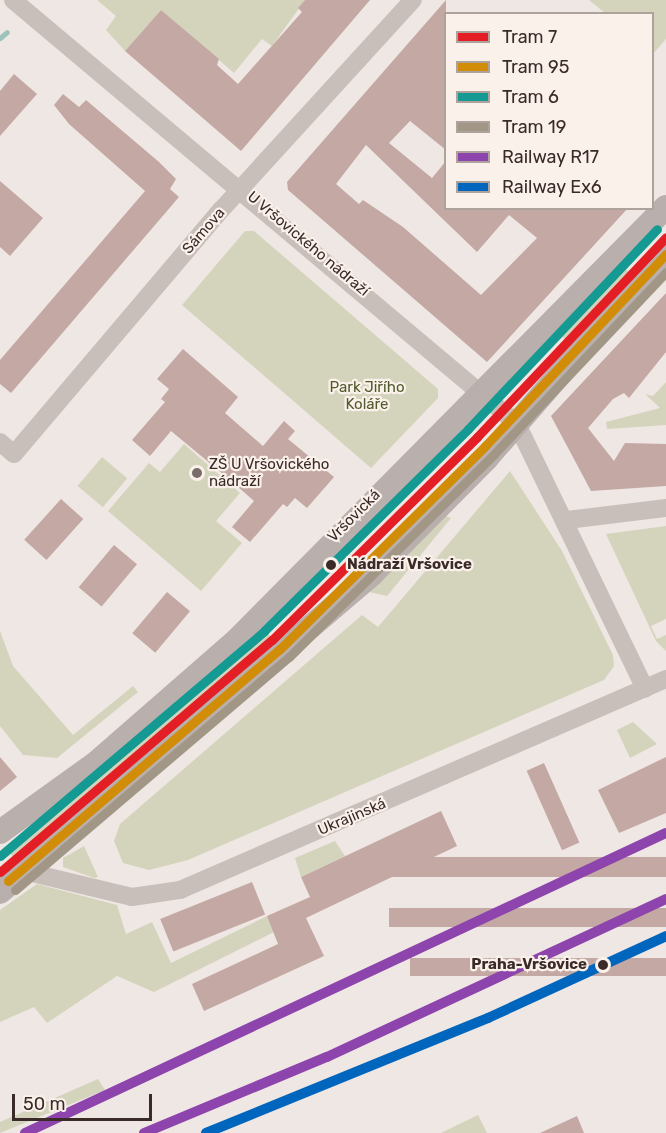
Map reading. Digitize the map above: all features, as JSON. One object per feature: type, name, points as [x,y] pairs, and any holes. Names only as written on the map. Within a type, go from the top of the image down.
[{"type":"main road","name":"Vršovická","points":[[0,832],[96,763],[238,639],[480,392],[628,250],[666,207]]},
{"type":"main road","points":[[628,250],[650,271]]},
{"type":"main road","points":[[0,892],[28,872],[65,832],[330,613],[516,424],[666,252]]},
{"type":"street","name":"U Vršovického nádraží","points":[[13,0],[244,190],[516,424],[567,520],[645,689]]},
{"type":"street","name":"Sámova","points":[[0,442],[14,454],[222,209],[244,190],[413,0]]},
{"type":"street","points":[[567,520],[666,508]]},
{"type":"street","name":"Ukrajinská","points":[[28,872],[132,897],[180,890],[666,680]]},
{"type":"green space","points":[[97,0],[305,0],[272,46],[262,39],[234,73],[161,10],[125,51],[106,30],[116,16]]},
{"type":"green space","points":[[589,0],[666,0],[666,39],[654,53],[654,12],[604,12]]},
{"type":"green space","name":"Park Jiřího Koláře","points":[[245,231],[254,231],[438,389],[438,398],[371,468],[182,305]]},
{"type":"green space","points":[[623,266],[635,278],[569,344],[557,332]]},
{"type":"green space","points":[[666,382],[666,425],[607,429],[606,422],[660,408],[645,394],[653,396]]},
{"type":"green space","points":[[184,444],[240,493],[216,521],[242,543],[201,591],[108,511],[149,463],[160,472]]},
{"type":"green space","points":[[102,457],[127,478],[103,507],[78,486]]},
{"type":"green space","points":[[510,471],[562,551],[613,655],[614,666],[604,680],[188,860],[149,870],[123,863],[114,841],[120,824],[362,615],[378,627]]},
{"type":"green space","points":[[446,516],[451,518],[387,596],[369,592]]},
{"type":"green space","points":[[666,526],[666,619],[651,626],[657,639],[666,635],[666,651],[656,641],[606,534]]},
{"type":"green space","points":[[262,627],[280,647],[28,874],[10,854]]},
{"type":"green space","points":[[0,631],[13,666],[73,735],[133,686],[138,692],[57,758],[23,755],[0,726]]},
{"type":"green space","points":[[633,722],[657,744],[630,758],[617,730]]},
{"type":"green space","points":[[335,841],[345,856],[301,877],[295,858]]},
{"type":"green space","points":[[84,846],[98,877],[94,878],[63,867],[63,858]]},
{"type":"green space","points":[[37,884],[117,905],[126,934],[152,922],[171,963],[267,916],[274,932],[154,992],[117,976],[47,1023],[34,1007],[0,1022],[0,910]]},
{"type":"green space","points":[[98,1079],[105,1090],[0,1133],[0,1122]]},
{"type":"green space","points":[[478,1115],[487,1133],[441,1133]]},
{"type":"building","points":[[305,0],[370,0],[241,151],[125,51],[161,10],[219,59],[217,65],[238,84],[302,12],[298,8]]},
{"type":"building","points":[[446,0],[446,12],[444,12],[444,148],[410,121],[389,143],[432,178],[444,163],[444,210],[626,210],[487,362],[288,190],[287,182]],"holes":[[[366,145],[477,252],[509,215],[537,238],[481,295],[403,227],[363,200],[359,204],[336,184]]]},
{"type":"building","points":[[14,74],[37,94],[0,136],[0,91]]},
{"type":"building","points":[[63,94],[79,107],[86,100],[159,162],[176,179],[170,189],[179,197],[11,393],[0,384],[0,360],[145,191],[69,124],[54,105]]},
{"type":"building","points":[[0,181],[43,218],[10,256],[0,247]]},
{"type":"building","points":[[666,293],[666,352],[629,398],[624,393],[613,399],[588,428],[614,461],[625,443],[666,444],[666,486],[591,491],[551,416]]},
{"type":"building","points":[[183,349],[238,397],[225,413],[263,446],[284,421],[295,431],[288,439],[334,477],[307,508],[295,498],[287,507],[283,504],[250,542],[232,527],[254,501],[229,479],[171,431],[150,456],[132,440],[165,402],[161,399],[169,389],[157,379]]},
{"type":"building","points":[[61,499],[83,519],[46,560],[24,540]]},
{"type":"building","points":[[114,545],[137,564],[102,606],[79,587]]},
{"type":"building","points":[[167,592],[190,611],[155,653],[132,633]]},
{"type":"building","points":[[0,757],[17,777],[0,791]]},
{"type":"building","points":[[666,757],[666,813],[619,833],[598,790]]},
{"type":"building","points":[[544,763],[579,842],[562,850],[527,771]]},
{"type":"building","points":[[441,811],[457,846],[306,918],[324,956],[204,1011],[192,984],[278,944],[267,916],[310,897],[301,877]]},
{"type":"building","points":[[368,857],[666,857],[666,877],[368,877]]},
{"type":"building","points":[[252,882],[265,914],[173,952],[160,919]]},
{"type":"building","points":[[389,908],[666,908],[666,927],[389,927]]},
{"type":"building","points":[[410,958],[666,958],[666,976],[410,976]]},
{"type":"building","points":[[577,1116],[584,1133],[540,1133]]},
{"type":"waterway","points":[[0,38],[7,32]]},
{"type":"tram line","name":"6","points":[[0,856],[264,631],[468,429],[657,229]]},
{"type":"tram line","name":"7","points":[[0,872],[272,640],[477,437],[666,237]]},
{"type":"tram line","name":"95","points":[[8,881],[280,649],[485,446],[666,254]]},
{"type":"tram line","name":"19","points":[[15,890],[289,657],[494,454],[666,272]]},
{"type":"rail line","name":"R17","points":[[25,1133],[666,833]]},
{"type":"rail line","name":"R17","points":[[144,1133],[327,1057],[666,899]]},
{"type":"rail line","name":"Ex6","points":[[206,1133],[488,1018],[666,936]]},
{"type":"place","name":"ZŠ U Vršovického nádraží","points":[[197,473]]},
{"type":"place","name":"Nádraží Vršovice","points":[[331,565]]},
{"type":"place","name":"Praha-Vršovice","points":[[603,965]]}]
